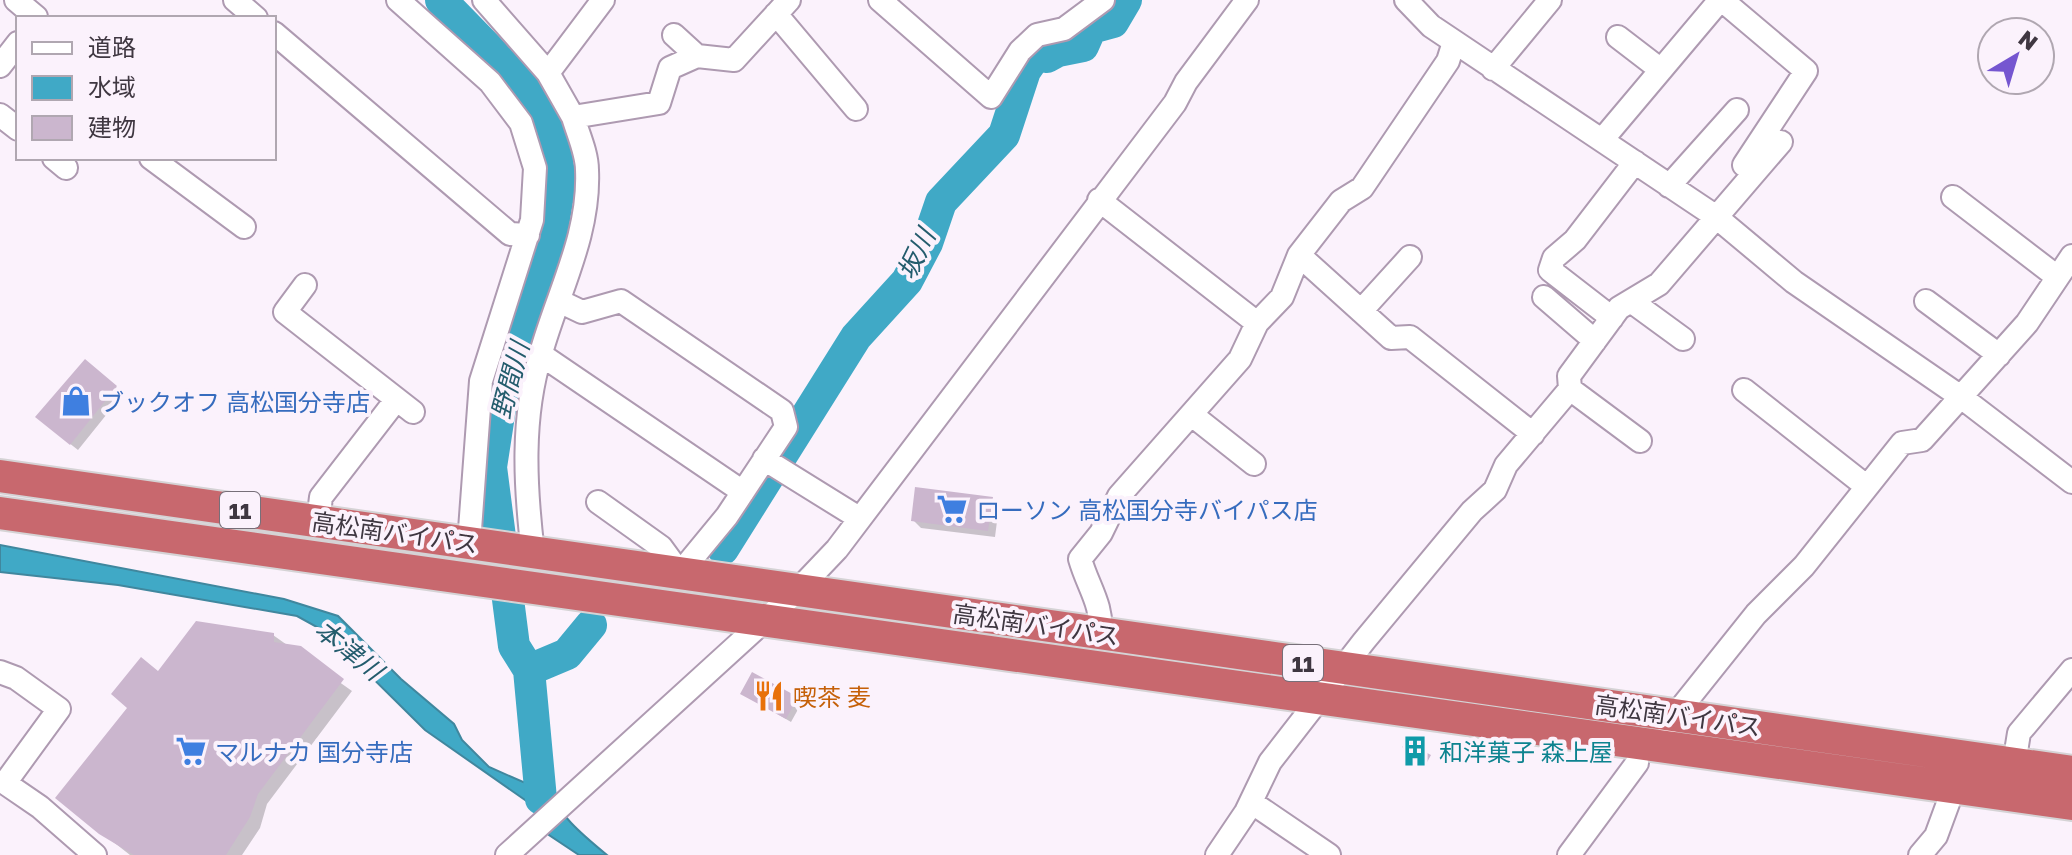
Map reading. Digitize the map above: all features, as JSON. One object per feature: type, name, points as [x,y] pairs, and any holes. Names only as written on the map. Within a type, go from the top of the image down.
[{"type":"highway","name":"高松南バイパス","points":[[0,476],[2072,772]]},
{"type":"highway","name":"高松南バイパス","points":[[0,513],[1322,697],[1645,754],[1954,787],[2072,804]]},
{"type":"street","points":[[16,0],[43,12]]},
{"type":"street","points":[[235,0],[254,16]]},
{"type":"street","points":[[398,0],[490,82],[521,123],[535,168],[528,235],[481,381],[474,544]]},
{"type":"street","points":[[484,0],[548,73],[573,117],[588,169],[579,246],[540,354],[526,428],[527,505],[533,553]]},
{"type":"street","points":[[548,73],[603,0]]},
{"type":"street","points":[[880,0],[991,97],[1020,51],[1037,35],[1064,29],[1103,0]]},
{"type":"street","points":[[507,855],[798,590],[837,549],[1175,103],[1186,82],[1247,0]]},
{"type":"street","points":[[1406,0],[1431,26],[1709,213],[1794,282],[1961,397],[2072,482]]},
{"type":"street","points":[[1493,69],[1550,0]]},
{"type":"street","points":[[1217,855],[1251,802],[1270,762],[1472,511],[1495,490],[1506,465],[1570,389],[1569,376],[1619,308],[1659,284],[1806,71],[1721,0],[1602,140]]},
{"type":"street","points":[[573,117],[659,103],[670,68],[697,56],[734,60],[782,7],[856,109]]},
{"type":"street","points":[[276,35],[510,234],[528,235]]},
{"type":"street","points":[[674,35],[697,56]]},
{"type":"street","points":[[1618,37],[1661,70]]},
{"type":"street","points":[[1100,633],[1102,610],[1089,591],[1080,559],[1101,533],[1119,496],[1240,359],[1257,323],[1282,297],[1299,255],[1341,201],[1362,188],[1448,61],[1454,42]]},
{"type":"street","points":[[1669,186],[1737,110]]},
{"type":"street","points":[[0,115],[16,127]]},
{"type":"street","points":[[1709,213],[1781,142]]},
{"type":"street","points":[[154,160],[244,227]]},
{"type":"street","points":[[1612,318],[1550,270],[1554,258],[1575,240],[1635,162]]},
{"type":"street","points":[[1953,197],[2056,276]]},
{"type":"street","points":[[1099,200],[1257,323]]},
{"type":"street","points":[[1299,255],[1391,338],[1410,337],[1533,434]]},
{"type":"street","points":[[1569,855],[1674,715],[1756,614],[1804,566],[1902,443],[1922,440],[1999,355],[2027,323],[2072,256]]},
{"type":"street","points":[[1361,311],[1410,257]]},
{"type":"street","points":[[305,285],[285,312],[404,406],[321,497],[318,522]]},
{"type":"street","points":[[1544,297],[1595,341]]},
{"type":"street","points":[[559,301],[582,312],[621,301],[782,411],[786,427],[773,465],[743,492],[680,573],[661,547],[598,502]]},
{"type":"street","points":[[1631,301],[1683,339]]},
{"type":"street","points":[[1926,301],[1999,355]]},
{"type":"street","points":[[540,354],[743,492]]},
{"type":"street","points":[[1570,389],[1640,441]]},
{"type":"street","points":[[1744,390],[1866,486]]},
{"type":"street","points":[[1192,415],[1254,464]]},
{"type":"street","points":[[773,465],[859,518]]},
{"type":"street","points":[[2014,764],[2019,733],[2072,670]]},
{"type":"street","points":[[0,672],[16,678],[59,709],[5,783],[40,807],[95,855]]},
{"type":"street","points":[[1920,855],[1936,836],[1954,787]]},
{"type":"street","points":[[1251,802],[1329,855]]},
{"type":"water","name":"本津川","points":[[0,545],[284,599],[338,616],[401,679],[454,724],[462,740],[489,767],[530,785],[543,782],[570,822],[607,855],[579,855],[549,835],[535,807],[425,730],[326,632],[297,616],[118,585],[0,572]]},
{"type":"building","name":"ブックオフ 高松国分寺店","points":[[85,359],[117,386],[70,445],[35,417]]},
{"type":"building","name":"ローソン 高松国分寺バイパス店","points":[[915,487],[993,497],[988,531],[911,521]]},
{"type":"building","name":"マルナカ 国分寺店","points":[[196,621],[274,633],[274,642],[301,646],[344,679],[258,794],[250,817],[226,855],[134,855],[99,834],[55,798],[127,708],[111,694],[141,657],[158,671]]},
{"type":"building","name":"喫茶 麦","points":[[752,672],[798,697],[786,719],[740,694]]},
{"type":"building","name":"和洋菓子 森上屋","points":[[1406,742],[1431,755],[1425,766],[1402,747]]},
{"type":"waterway","name":"野間川","points":[[441,0],[527,88],[555,142],[560,183],[549,249],[501,402],[491,467],[514,646],[529,670],[541,799]]},
{"type":"waterway","name":"坂川","points":[[723,549],[856,337],[907,281],[927,243],[941,202],[1004,135],[1025,71],[1036,55],[1047,57],[1058,51],[1083,46],[1091,28],[1113,22],[1126,0]]},
{"type":"waterway","name":"坂川","points":[[529,670],[567,654],[591,625]]},
{"type":"place","name":"ブックオフ 高松国分寺店","points":[[76,401]]},
{"type":"place","name":"ローソン 高松国分寺バイパス店","points":[[952,509]]},
{"type":"place","name":"喫茶 麦","points":[[769,696]]},
{"type":"place","name":"マルナカ 国分寺店","points":[[191,751]]},
{"type":"place","name":"和洋菓子 森上屋","points":[[1415,751]]}]
